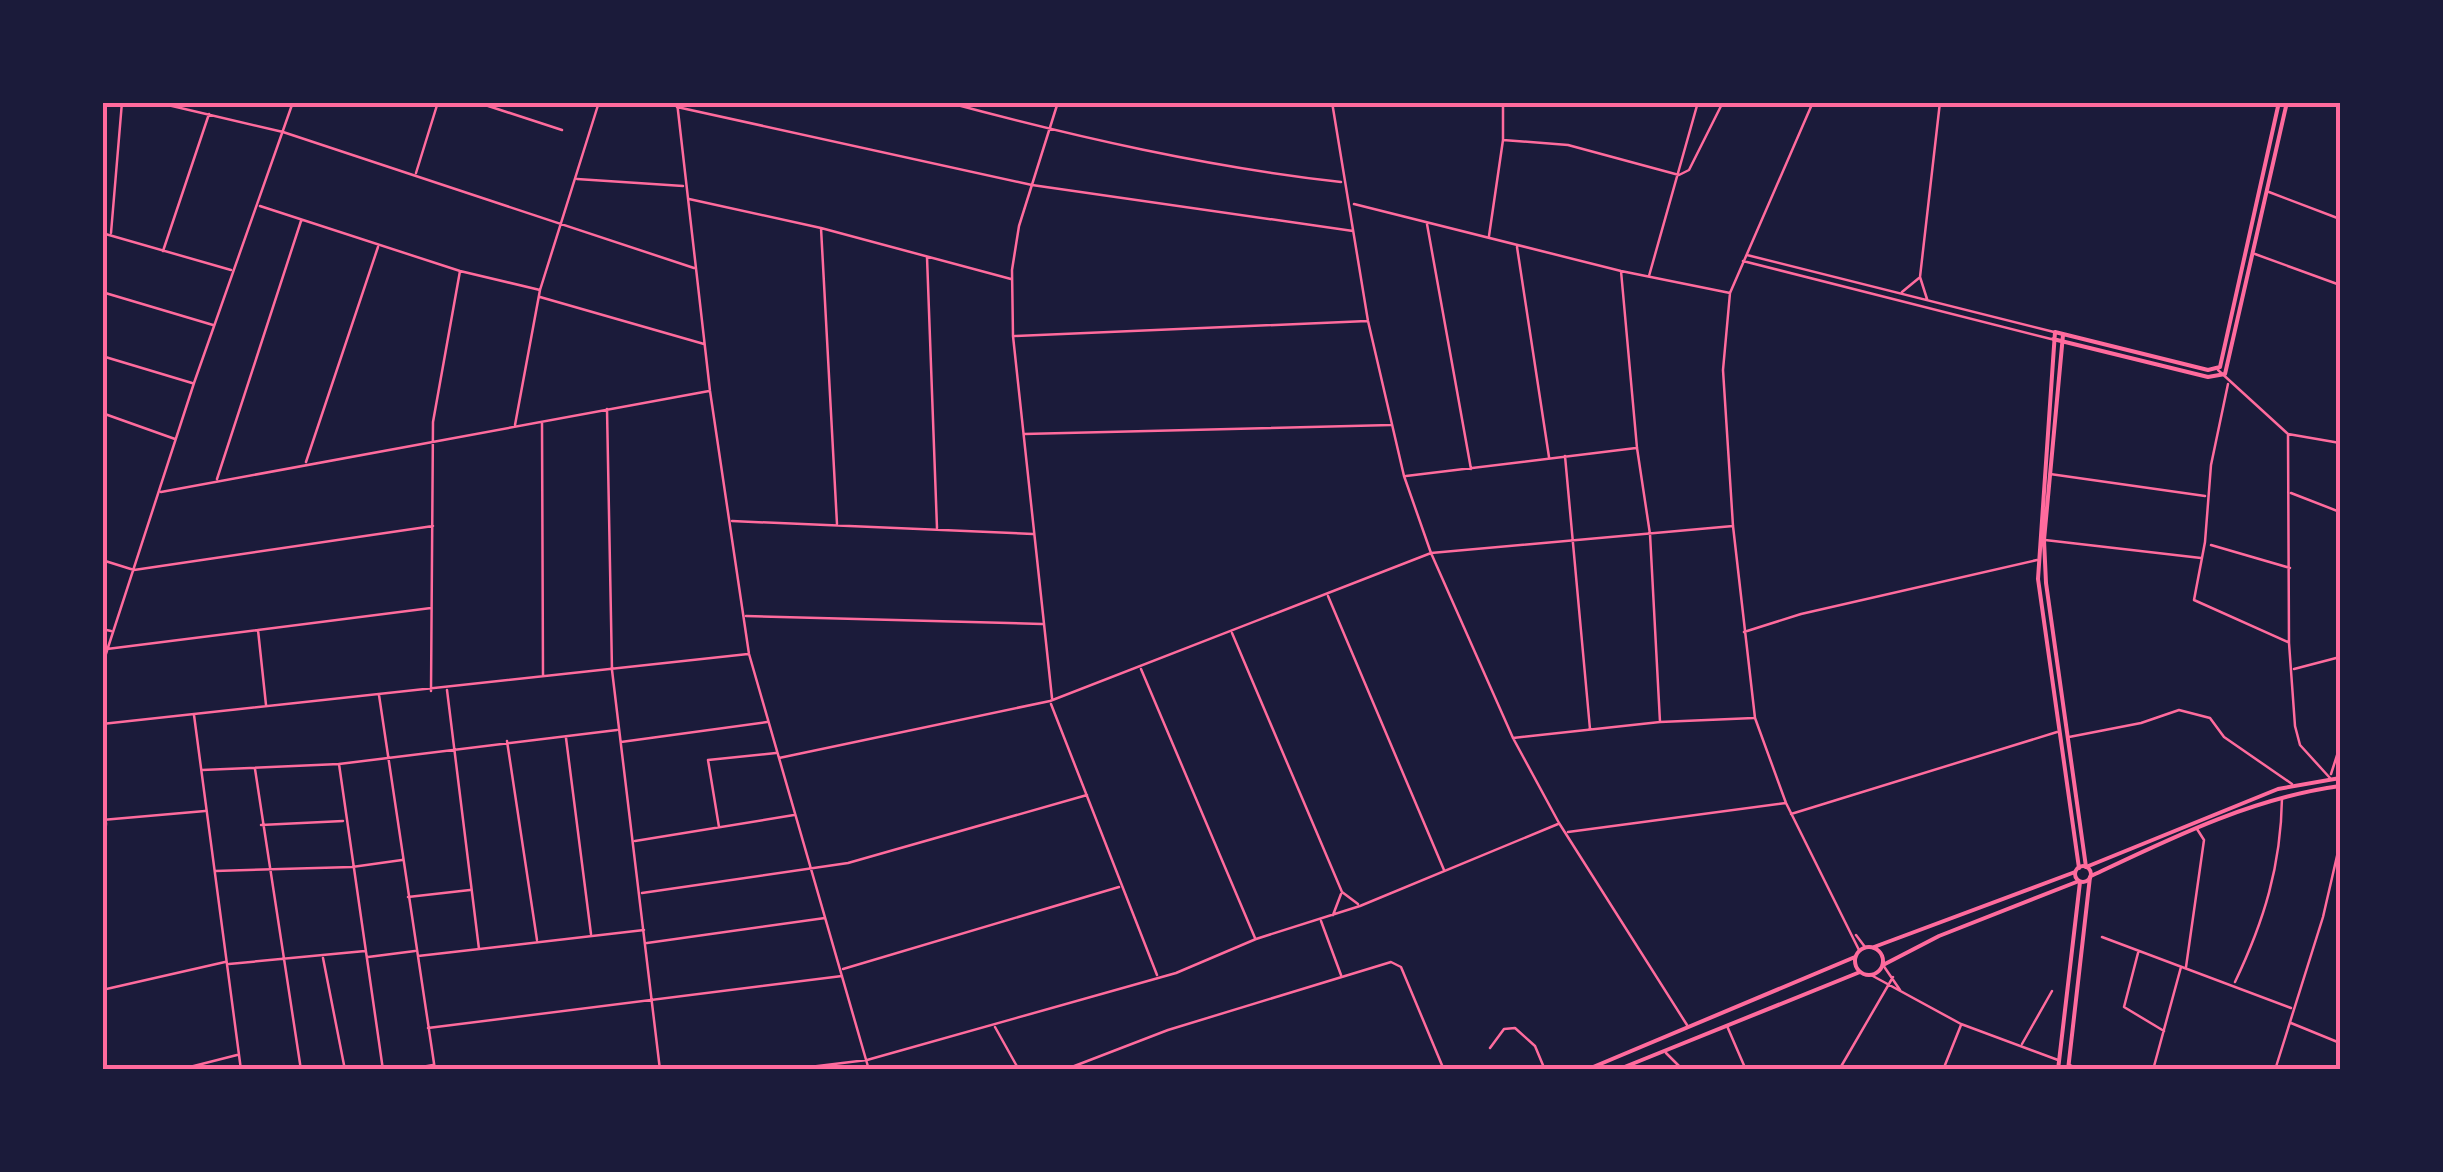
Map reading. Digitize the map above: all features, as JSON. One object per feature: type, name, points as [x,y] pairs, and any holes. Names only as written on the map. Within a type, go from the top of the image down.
[{"type":"street","points":[[111,235],[122,102]]},
{"type":"street","points":[[154,102],[282,132],[696,268]]},
{"type":"street","points":[[102,666],[194,383],[293,102]]},
{"type":"street","points":[[416,176],[438,102]]},
{"type":"street","points":[[476,102],[562,130]]},
{"type":"street","points":[[515,426],[540,290],[599,102]]},
{"type":"street","points":[[946,102],[1049,130],[1269,174],[1342,182]]},
{"type":"street","points":[[1058,102],[1019,226],[1012,280],[1014,336],[1051,701],[1120,887],[1158,976]]},
{"type":"street","points":[[1332,102],[1342,182],[1352,204],[1368,322],[1404,476],[1431,553],[1512,738],[1559,824],[1686,1025]]},
{"type":"street","points":[[1489,237],[1503,140],[1503,102]]},
{"type":"street","points":[[1649,277],[1698,102]]},
{"type":"street","points":[[1503,140],[1568,145],[1679,175],[1689,170],[1723,102]]},
{"type":"street","points":[[1812,102],[1730,292],[1723,370],[1733,526],[1755,718],[1791,814],[1862,948]]},
{"type":"street","points":[[1928,300],[1920,277],[1940,102]]},
{"type":"street","points":[[2223,376],[2230,365],[2255,254],[2279,102]]},
{"type":"street","points":[[2218,369],[2267,192],[2287,102]]},
{"type":"street","points":[[870,1070],[750,654],[710,391],[677,105],[1032,185],[1354,231]]},
{"type":"street","points":[[164,251],[209,114]]},
{"type":"street","points":[[574,179],[685,186]]},
{"type":"street","points":[[2267,192],[2340,219]]},
{"type":"street","points":[[686,198],[821,228],[1012,280]]},
{"type":"street","points":[[1352,204],[1622,271],[1730,292]]},
{"type":"street","points":[[258,206],[460,270],[540,290]]},
{"type":"street","points":[[216,481],[302,219]]},
{"type":"street","points":[[1427,224],[1470,468]]},
{"type":"street","points":[[821,228],[838,526]]},
{"type":"street","points":[[102,232],[232,271]]},
{"type":"street","points":[[306,464],[379,244]]},
{"type":"street","points":[[1516,245],[1550,458]]},
{"type":"street","points":[[1745,254],[2218,369],[2228,384],[2288,434],[2340,443]]},
{"type":"street","points":[[2255,254],[2340,285]]},
{"type":"street","points":[[928,256],[937,530]]},
{"type":"street","points":[[1742,261],[2208,377],[2223,376]]},
{"type":"street","points":[[431,690],[438,388],[460,270]]},
{"type":"street","points":[[1622,271],[1637,448],[1650,534],[1660,722]]},
{"type":"street","points":[[1900,294],[1920,277]]},
{"type":"street","points":[[102,292],[214,325]]},
{"type":"street","points":[[540,297],[706,345]]},
{"type":"street","points":[[1014,336],[1368,322]]},
{"type":"street","points":[[2055,332],[2038,560],[2057,732],[2081,869],[2091,877]]},
{"type":"street","points":[[2058,1070],[2081,869],[2044,540],[2063,334]]},
{"type":"street","points":[[102,356],[194,383]]},
{"type":"street","points":[[2228,384],[2207,496],[2196,602],[2290,643]]},
{"type":"street","points":[[160,492],[710,391]]},
{"type":"street","points":[[607,409],[612,670],[660,1070]]},
{"type":"street","points":[[103,414],[177,440]]},
{"type":"street","points":[[542,421],[544,677]]},
{"type":"street","points":[[1024,434],[1392,425]]},
{"type":"street","points":[[2288,434],[2290,643],[2300,745],[2331,777]]},
{"type":"street","points":[[1404,476],[1637,448]]},
{"type":"street","points":[[1565,456],[1576,540],[1590,728]]},
{"type":"street","points":[[2050,474],[2207,496]]},
{"type":"street","points":[[2288,492],[2340,512]]},
{"type":"street","points":[[732,521],[1034,534]]},
{"type":"street","points":[[102,560],[134,570],[434,526]]},
{"type":"street","points":[[719,827],[708,760],[778,756],[1051,701],[1431,553],[1733,526]]},
{"type":"street","points":[[2044,540],[2202,558]]},
{"type":"street","points":[[2211,545],[2292,568]]},
{"type":"street","points":[[1744,632],[1801,614],[2038,560]]},
{"type":"street","points":[[1327,594],[1444,872]]},
{"type":"street","points":[[108,649],[432,608]]},
{"type":"street","points":[[745,616],[1044,624]]},
{"type":"street","points":[[102,629],[112,631]]},
{"type":"street","points":[[258,630],[266,707]]},
{"type":"street","points":[[1231,631],[1342,892],[1360,906]]},
{"type":"street","points":[[102,724],[750,654]]},
{"type":"street","points":[[2293,669],[2340,657]]},
{"type":"street","points":[[1140,667],[1256,940]]},
{"type":"street","points":[[447,688],[479,949]]},
{"type":"street","points":[[379,694],[435,1067],[405,1070]]},
{"type":"street","points":[[2066,738],[2142,723],[2179,710],[2210,718],[2224,737],[2293,785]]},
{"type":"street","points":[[194,714],[241,1070]]},
{"type":"street","points":[[1512,738],[1660,722],[1755,718]]},
{"type":"street","points":[[620,742],[768,722]]},
{"type":"street","points":[[202,770],[339,764],[619,730]]},
{"type":"street","points":[[1791,814],[2057,732]]},
{"type":"street","points":[[566,735],[592,935]]},
{"type":"street","points":[[507,741],[537,942]]},
{"type":"street","points":[[2331,777],[2340,746]]},
{"type":"street","points":[[339,764],[344,821],[383,1070]]},
{"type":"street","points":[[255,768],[301,1070]]},
{"type":"street","points":[[1862,948],[1874,947],[2081,869],[2293,785],[2340,778]]},
{"type":"street","points":[[1871,974],[1882,964],[1940,936],[2091,877],[2196,828],[2282,797],[2340,786]]},
{"type":"street","points":[[640,893],[813,869],[1088,795]]},
{"type":"street","points":[[2233,984],[2261,928],[2281,849],[2282,797]]},
{"type":"street","points":[[1566,832],[1786,802]]},
{"type":"street","points":[[102,886],[104,820],[206,811]]},
{"type":"street","points":[[633,841],[796,815]]},
{"type":"street","points":[[261,825],[344,821]]},
{"type":"street","points":[[785,1070],[867,1060],[1158,976],[1360,906],[1559,824]]},
{"type":"street","points":[[2153,1070],[2184,966],[2204,840],[2196,828]]},
{"type":"street","points":[[2275,1070],[2291,1008],[2323,917],[2340,843]]},
{"type":"street","points":[[215,871],[352,867],[403,860]]},
{"type":"street","points":[[2080,1070],[2068,1067],[2091,877]]},
{"type":"street","points":[[841,970],[1120,887]]},
{"type":"street","points":[[408,897],[471,890]]},
{"type":"street","points":[[1332,916],[1342,892]]},
{"type":"street","points":[[647,944],[827,918]]},
{"type":"street","points":[[1321,920],[1342,977]]},
{"type":"street","points":[[102,990],[227,963],[416,954],[645,930]]},
{"type":"street","points":[[2102,937],[2291,1008]]},
{"type":"street","points":[[1874,947],[1901,992]]},
{"type":"street","points":[[1586,1070],[1686,1025],[1855,958],[1862,948]]},
{"type":"street","points":[[2139,950],[2124,1007],[2165,1032]]},
{"type":"street","points":[[322,956],[345,1070]]},
{"type":"street","points":[[1855,958],[1860,972]]},
{"type":"street","points":[[1064,1070],[1168,1030],[1390,962],[1400,967],[1444,1070]]},
{"type":"street","points":[[1617,1070],[1860,972],[1871,974],[1961,1024],[2060,1060]]},
{"type":"street","points":[[428,1028],[843,976]]},
{"type":"street","points":[[1839,1070],[1892,977]]},
{"type":"street","points":[[2021,1045],[2052,990]]},
{"type":"street","points":[[2290,1022],[2340,1043]]},
{"type":"street","points":[[1944,1070],[1961,1024]]},
{"type":"street","points":[[994,1025],[1019,1070]]},
{"type":"street","points":[[1726,1025],[1746,1070]]},
{"type":"street","points":[[1490,1048],[1504,1030],[1515,1028],[1535,1046],[1545,1070]]},
{"type":"street","points":[[1664,1050],[1683,1070]]},
{"type":"street","points":[[178,1070],[238,1055]]}]
